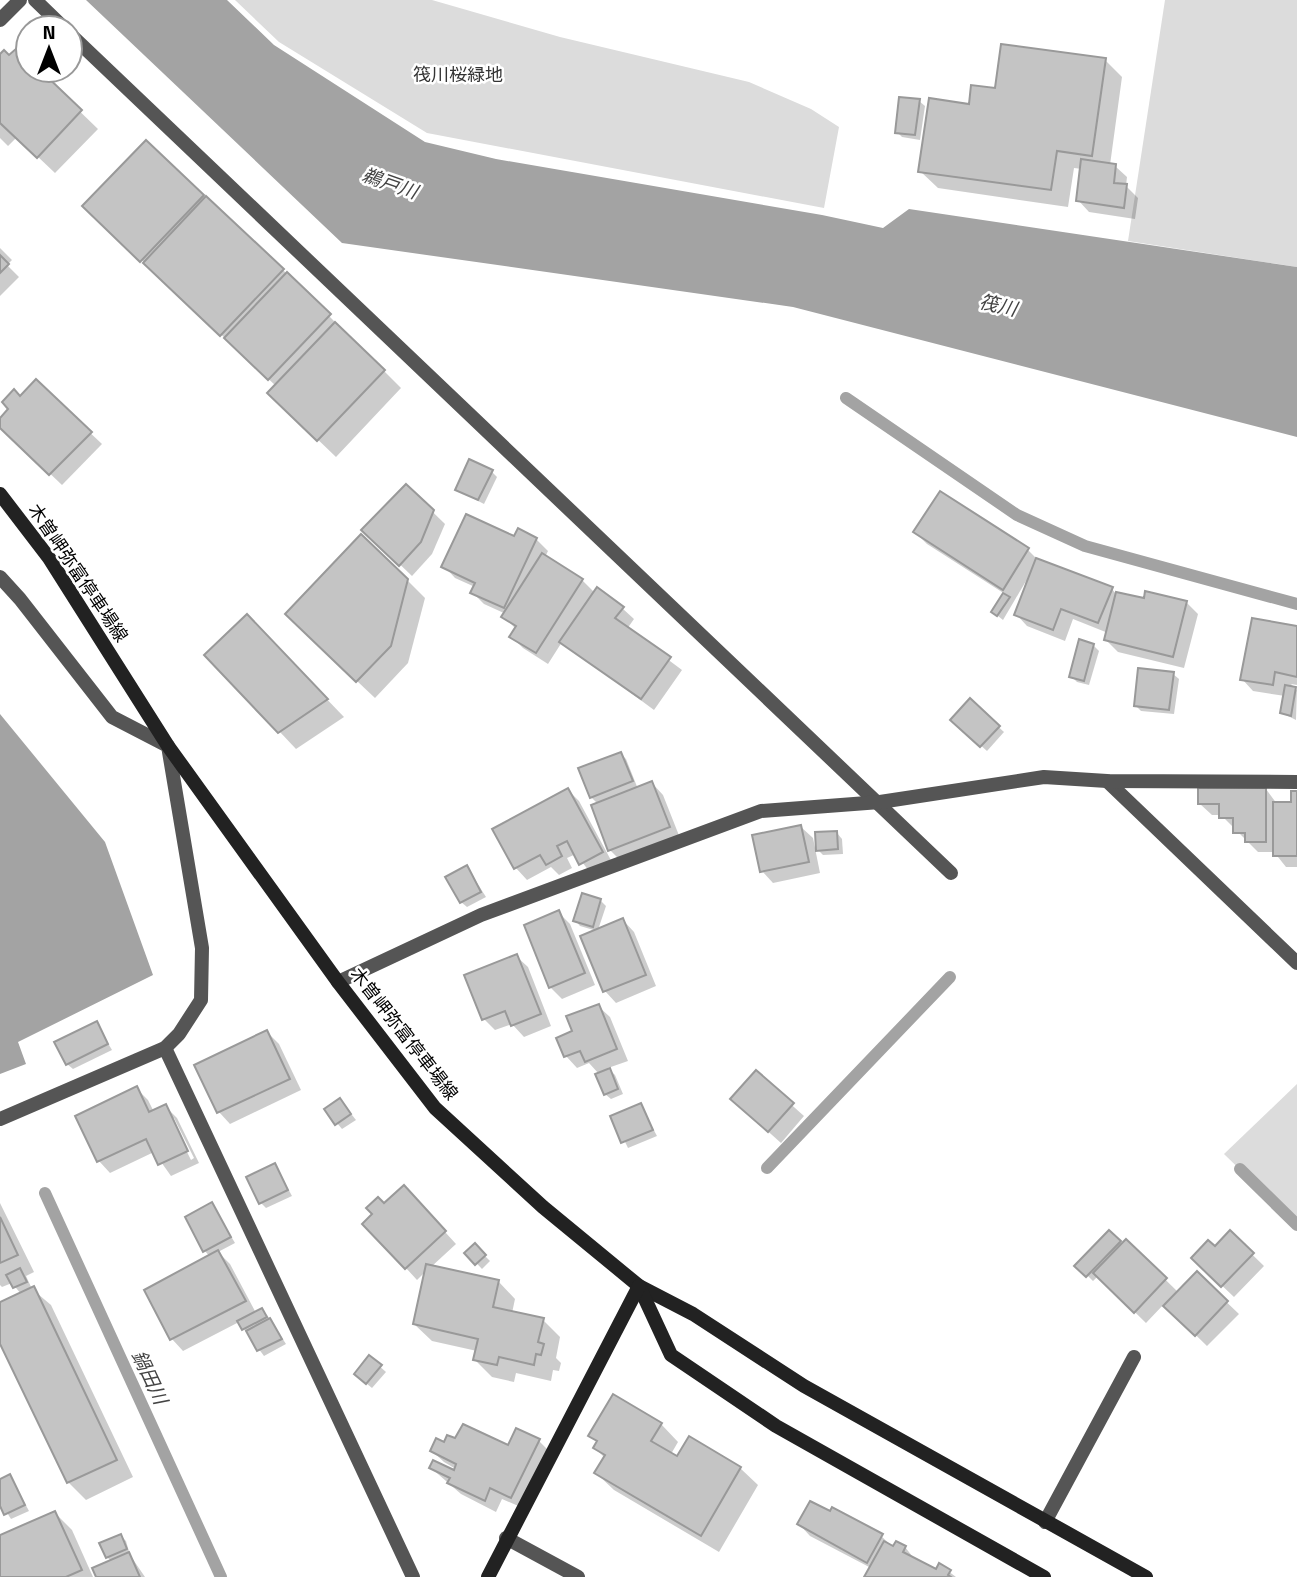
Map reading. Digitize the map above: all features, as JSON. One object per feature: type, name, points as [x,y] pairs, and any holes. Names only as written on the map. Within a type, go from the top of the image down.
[{"type":"main road","name":"木曽岬弥富停車場線","points":[[0,494],[49,558],[168,746],[338,982],[435,1108],[543,1207],[639,1286]]},
{"type":"main road","points":[[639,1286],[693,1314],[804,1386],[1146,1577]]},
{"type":"main road","points":[[488,1577],[639,1286]]},
{"type":"main road","points":[[639,1286],[671,1355],[776,1426],[1044,1577]]},
{"type":"street","points":[[0,20],[20,0]]},
{"type":"street","points":[[35,0],[50,14]]},
{"type":"street","points":[[84,47],[951,873]]},
{"type":"street","points":[[0,578],[20,599],[111,717],[168,746],[202,948],[201,1000],[187,1024],[165,1048],[0,1119]]},
{"type":"street","points":[[338,982],[481,915],[761,811],[880,803],[1044,777],[1107,781],[1297,782]]},
{"type":"street","points":[[1107,781],[1297,963]]},
{"type":"street","points":[[165,1048],[413,1577]]},
{"type":"street","points":[[1045,1522],[1134,1357]]},
{"type":"street","points":[[506,1538],[578,1577]]},
{"type":"green space","name":"筏川桜緑地","points":[[235,0],[432,0],[560,37],[749,82],[811,109],[839,127],[824,208],[427,133],[279,42]]},
{"type":"green space","points":[[1165,0],[1297,0],[1297,267],[1128,241]]},
{"type":"green space","points":[[1297,1084],[1297,1225],[1224,1154]]},
{"type":"water","points":[[86,0],[227,0],[274,45],[425,142],[496,159],[883,228],[909,209],[1297,267],[1297,437],[793,307],[342,243]]},
{"type":"water","points":[[0,714],[105,842],[153,975],[18,1042],[26,1064],[0,1074]]},
{"type":"building","points":[[1001,44],[1106,58],[1092,156],[1057,151],[1051,190],[918,172],[929,98],[969,104],[971,85],[995,88]]},
{"type":"building","points":[[4,50],[9,55],[14,51],[14,84],[55,84],[82,110],[37,158],[0,123],[0,54]]},
{"type":"building","points":[[899,97],[920,99],[915,135],[895,133]]},
{"type":"building","points":[[146,140],[204,195],[140,262],[82,206]]},
{"type":"building","points":[[1081,159],[1116,164],[1114,183],[1127,184],[1124,208],[1076,201]]},
{"type":"building","points":[[206,196],[284,269],[220,336],[143,263]]},
{"type":"building","points":[[0,255],[9,264],[0,273]]},
{"type":"building","points":[[287,272],[331,314],[268,380],[224,338]]},
{"type":"building","points":[[335,322],[385,370],[317,441],[267,393]]},
{"type":"building","points":[[36,379],[92,432],[49,475],[0,428],[0,418],[8,409],[2,402],[14,389],[20,396]]},
{"type":"building","points":[[469,459],[493,470],[478,500],[455,490]]},
{"type":"building","points":[[406,484],[434,510],[421,542],[399,566],[361,530]]},
{"type":"building","points":[[940,491],[1029,548],[1003,590],[913,532]]},
{"type":"building","points":[[466,514],[514,536],[518,528],[537,538],[504,608],[470,593],[475,583],[441,567]]},
{"type":"building","points":[[361,534],[408,579],[391,646],[356,682],[285,614]]},
{"type":"building","points":[[542,553],[583,579],[536,653],[509,637],[516,626],[501,617]]},
{"type":"building","points":[[1036,558],[1113,587],[1098,623],[1061,609],[1053,630],[1014,615]]},
{"type":"building","points":[[597,587],[624,607],[615,618],[671,657],[641,699],[559,642]]},
{"type":"building","points":[[1145,591],[1187,601],[1173,657],[1104,640],[1116,592],[1144,598]]},
{"type":"building","points":[[1003,593],[1010,597],[997,616],[991,612]]},
{"type":"building","points":[[247,614],[328,699],[278,733],[204,655]]},
{"type":"building","points":[[1252,618],[1297,626],[1297,677],[1275,672],[1273,685],[1240,680]]},
{"type":"building","points":[[1079,639],[1094,644],[1084,681],[1069,677]]},
{"type":"building","points":[[1138,668],[1174,672],[1169,710],[1134,706]]},
{"type":"building","points":[[1285,685],[1296,687],[1291,716],[1280,713]]},
{"type":"building","points":[[970,698],[1000,726],[980,747],[950,720]]},
{"type":"building","points":[[621,752],[633,781],[590,798],[578,768]]},
{"type":"building","points":[[652,781],[670,827],[608,851],[591,805]]},
{"type":"building","points":[[568,788],[603,852],[579,865],[567,841],[557,846],[562,856],[546,865],[540,855],[514,869],[492,829]]},
{"type":"building","points":[[1198,788],[1266,788],[1266,842],[1245,842],[1245,833],[1233,833],[1233,818],[1219,818],[1219,804],[1198,804]]},
{"type":"building","points":[[1291,791],[1297,791],[1297,856],[1273,856],[1273,802],[1291,802]]},
{"type":"building","points":[[801,825],[809,862],[760,872],[752,835]]},
{"type":"building","points":[[837,831],[838,849],[816,851],[815,832]]},
{"type":"building","points":[[467,865],[481,892],[460,903],[445,877]]},
{"type":"building","points":[[582,893],[601,899],[593,927],[573,921]]},
{"type":"building","points":[[559,910],[585,973],[549,988],[524,925]]},
{"type":"building","points":[[623,918],[646,975],[603,992],[580,936]]},
{"type":"building","points":[[517,954],[541,1014],[511,1026],[505,1011],[482,1020],[464,975]]},
{"type":"building","points":[[599,1004],[617,1049],[585,1062],[580,1051],[564,1057],[556,1038],[572,1031],[566,1016]]},
{"type":"building","points":[[97,1021],[108,1044],[66,1065],[54,1042]]},
{"type":"building","points":[[267,1030],[290,1079],[217,1113],[194,1065]]},
{"type":"building","points":[[610,1068],[618,1089],[604,1095],[595,1074]]},
{"type":"building","points":[[756,1070],[794,1103],[768,1132],[730,1099]]},
{"type":"building","points":[[137,1086],[149,1112],[166,1104],[188,1151],[158,1165],[146,1139],[97,1162],[75,1116]]},
{"type":"building","points":[[340,1098],[351,1114],[335,1125],[324,1109]]},
{"type":"building","points":[[641,1103],[653,1130],[621,1143],[610,1116]]},
{"type":"building","points":[[275,1163],[288,1190],[259,1204],[246,1177]]},
{"type":"building","points":[[404,1185],[446,1231],[405,1269],[362,1224],[372,1214],[366,1208],[378,1197],[384,1203]]},
{"type":"building","points":[[212,1202],[231,1237],[203,1252],[185,1217]]},
{"type":"building","points":[[0,1217],[18,1255],[0,1263]]},
{"type":"building","points":[[1109,1230],[1121,1241],[1086,1277],[1074,1266]]},
{"type":"building","points":[[1230,1230],[1254,1253],[1221,1287],[1191,1258],[1208,1240],[1215,1246]]},
{"type":"building","points":[[1126,1239],[1167,1278],[1134,1313],[1093,1273]]},
{"type":"building","points":[[475,1243],[486,1255],[475,1265],[464,1253]]},
{"type":"building","points":[[218,1250],[246,1301],[170,1340],[144,1290]]},
{"type":"building","points":[[426,1264],[499,1280],[493,1307],[544,1318],[538,1342],[544,1344],[541,1355],[536,1354],[534,1365],[499,1357],[497,1365],[473,1360],[478,1339],[413,1324]]},
{"type":"building","points":[[20,1268],[27,1282],[13,1288],[6,1275]]},
{"type":"building","points":[[1197,1271],[1228,1301],[1195,1336],[1163,1306]]},
{"type":"building","points":[[34,1286],[117,1460],[67,1483],[0,1344],[0,1302]]},
{"type":"building","points":[[262,1308],[267,1317],[242,1330],[237,1321]]},
{"type":"building","points":[[270,1318],[282,1339],[257,1351],[246,1331]]},
{"type":"building","points":[[369,1355],[382,1365],[366,1384],[354,1374]]},
{"type":"building","points":[[613,1394],[662,1423],[651,1441],[677,1456],[689,1436],[741,1467],[701,1536],[594,1473],[605,1455],[593,1448],[597,1441],[588,1436]]},
{"type":"building","points":[[463,1424],[508,1445],[516,1428],[540,1439],[511,1498],[490,1488],[485,1501],[447,1483],[450,1478],[429,1468],[433,1460],[454,1470],[456,1464],[430,1451],[436,1438],[444,1442],[447,1435],[455,1438]]},
{"type":"building","points":[[10,1474],[25,1505],[4,1515],[0,1506],[0,1479]]},
{"type":"building","points":[[810,1501],[830,1511],[832,1507],[883,1534],[867,1563],[797,1524]]},
{"type":"building","points":[[55,1511],[82,1570],[66,1577],[0,1577],[0,1535]]},
{"type":"building","points":[[121,1534],[127,1549],[106,1558],[99,1543]]},
{"type":"building","points":[[884,1541],[893,1546],[896,1541],[906,1546],[903,1552],[936,1569],[939,1563],[951,1570],[948,1575],[951,1577],[864,1577]]},
{"type":"building","points":[[129,1552],[140,1577],[96,1577],[92,1568]]},
{"type":"waterway","points":[[846,398],[1017,515],[1085,546],[1297,604]]},
{"type":"waterway","points":[[767,1168],[950,977]]},
{"type":"waterway","points":[[1240,1169],[1297,1225]]},
{"type":"waterway","name":"鍋田川","points":[[45,1193],[221,1577]]},
{"type":"water label","name":"鵜戸川","points":[[390,183]]},
{"type":"water label","name":"筏川","points":[[998,305]]}]
